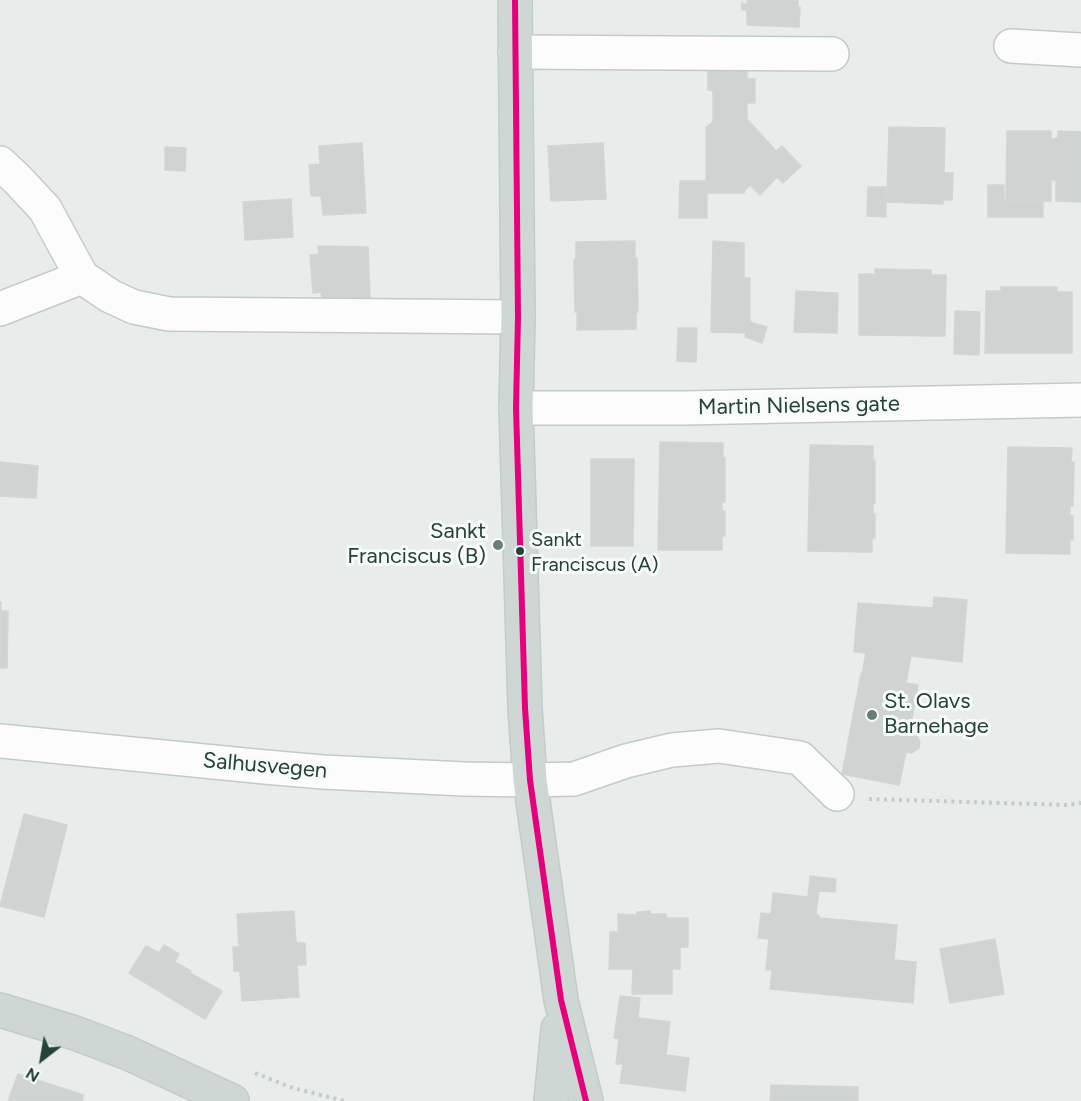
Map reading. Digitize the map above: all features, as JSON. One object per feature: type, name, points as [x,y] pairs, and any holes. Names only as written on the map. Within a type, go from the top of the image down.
[{"type":"main road","points":[[515,0],[518,316],[516,408],[524,696],[530,780],[561,1000],[585,1101]]},
{"type":"main road","points":[[551,1101],[561,1000]]},
{"type":"main road","points":[[0,1010],[75,1032],[128,1053],[232,1101]]},
{"type":"street","points":[[1011,46],[1081,50]]},
{"type":"street","points":[[515,52],[832,54]]},
{"type":"street","points":[[0,163],[45,209],[82,277],[110,296],[134,307],[169,314],[518,316]]},
{"type":"street","points":[[0,309],[82,277]]},
{"type":"street","name":"Martin Nielsens gate","points":[[516,408],[684,408],[1081,400]]},
{"type":"street","name":"Salhusvegen","points":[[0,741],[323,772],[530,780],[574,779],[672,750],[719,746],[800,758],[837,794]]},
{"type":"path","points":[[837,794],[875,799],[1068,805],[1081,803]]},
{"type":"building","points":[[747,0],[798,0],[799,27],[747,25],[747,10],[742,10],[742,2],[748,4]]},
{"type":"building","points":[[708,67],[747,67],[747,79],[755,79],[755,103],[747,103],[747,119],[776,151],[782,146],[801,166],[783,183],[777,177],[760,195],[750,185],[744,193],[715,193],[706,181],[706,127],[713,122],[713,91],[708,90]]},
{"type":"building","points":[[889,127],[945,128],[944,173],[953,173],[952,200],[943,200],[943,204],[887,202]]},
{"type":"building","points":[[1007,131],[1051,131],[1051,139],[1058,138],[1058,131],[1081,132],[1081,202],[1056,201],[1056,180],[1051,180],[1051,201],[1006,201]]},
{"type":"building","points":[[362,143],[366,213],[323,215],[321,196],[311,196],[309,165],[320,164],[319,146]]},
{"type":"building","points":[[603,143],[606,199],[551,201],[548,146]]},
{"type":"building","points":[[165,147],[186,148],[185,171],[165,170]]},
{"type":"building","points":[[680,181],[706,181],[715,193],[707,193],[707,218],[679,218]]},
{"type":"building","points":[[988,185],[1004,185],[1004,201],[1043,201],[1043,217],[988,217]]},
{"type":"building","points":[[868,187],[886,187],[886,217],[867,216]]},
{"type":"building","points":[[291,199],[293,237],[245,240],[243,202]]},
{"type":"building","points":[[635,241],[638,312],[636,312],[636,329],[577,330],[574,260],[576,259],[576,242]]},
{"type":"building","points":[[713,241],[744,243],[744,278],[750,278],[750,322],[767,327],[762,343],[745,337],[746,333],[711,332]]},
{"type":"building","points":[[318,246],[368,247],[370,299],[322,298],[321,292],[313,293],[310,255],[319,254]]},
{"type":"building","points":[[875,269],[931,270],[931,275],[946,275],[945,336],[859,335],[859,274],[875,274]]},
{"type":"building","points":[[1001,287],[1057,287],[1057,292],[1072,292],[1072,353],[985,353],[986,291],[1001,291]]},
{"type":"building","points":[[796,291],[838,293],[837,333],[794,332]]},
{"type":"building","points":[[955,311],[980,312],[979,355],[954,354]]},
{"type":"building","points":[[678,328],[697,328],[696,362],[677,361]]},
{"type":"building","points":[[660,442],[723,443],[725,502],[722,502],[722,511],[725,511],[725,536],[722,536],[722,550],[658,550]]},
{"type":"building","points":[[810,445],[873,446],[875,538],[872,538],[872,552],[808,551]]},
{"type":"building","points":[[1008,447],[1072,448],[1073,506],[1070,506],[1070,515],[1073,516],[1073,540],[1070,539],[1070,554],[1006,553]]},
{"type":"building","points":[[591,459],[634,459],[633,546],[591,546]]},
{"type":"building","points":[[0,462],[38,466],[36,498],[0,496]]},
{"type":"building","points":[[934,597],[967,600],[962,662],[911,656],[906,683],[918,685],[909,734],[917,736],[920,742],[919,748],[912,753],[906,752],[899,785],[842,774],[866,653],[854,652],[858,603],[933,608]]},
{"type":"building","points":[[0,602],[1,611],[8,611],[7,668],[0,668]]},
{"type":"building","points":[[24,814],[67,825],[44,917],[0,906]]},
{"type":"building","points":[[810,876],[836,879],[835,892],[819,891],[816,913],[820,918],[897,925],[894,960],[916,962],[913,1003],[770,989],[772,970],[766,970],[769,939],[758,938],[761,913],[771,914],[773,893],[808,897]]},
{"type":"building","points":[[294,911],[296,943],[305,943],[306,965],[297,965],[299,997],[242,1001],[240,971],[234,971],[233,947],[239,947],[237,914]]},
{"type":"building","points":[[650,911],[650,914],[666,914],[666,918],[688,918],[688,947],[680,947],[680,969],[672,969],[672,994],[632,994],[633,969],[609,969],[610,932],[618,932],[618,914],[637,915],[637,912]]},
{"type":"building","points":[[995,939],[1004,994],[950,1003],[940,949]]},
{"type":"building","points":[[164,945],[179,954],[175,962],[222,991],[205,1019],[129,973],[146,946],[159,953]]},
{"type":"building","points":[[620,996],[640,998],[638,1018],[670,1022],[666,1055],[689,1058],[685,1091],[620,1083],[623,1064],[616,1064],[619,1039],[614,1038]]},
{"type":"building","points":[[18,1074],[84,1095],[82,1101],[8,1101]]},
{"type":"building","points":[[771,1085],[858,1087],[858,1101],[770,1101]]},
{"type":"transit line","points":[[515,0],[518,317],[516,408],[525,708],[530,780],[561,1000],[586,1101]]},
{"type":"place","name":"Sankt Franciscus (B)","points":[[498,545]]},
{"type":"place","name":"Sankt Franciscus (A)","points":[[520,551]]},
{"type":"place","name":"St. Olavs Barnehage","points":[[872,715]]}]
